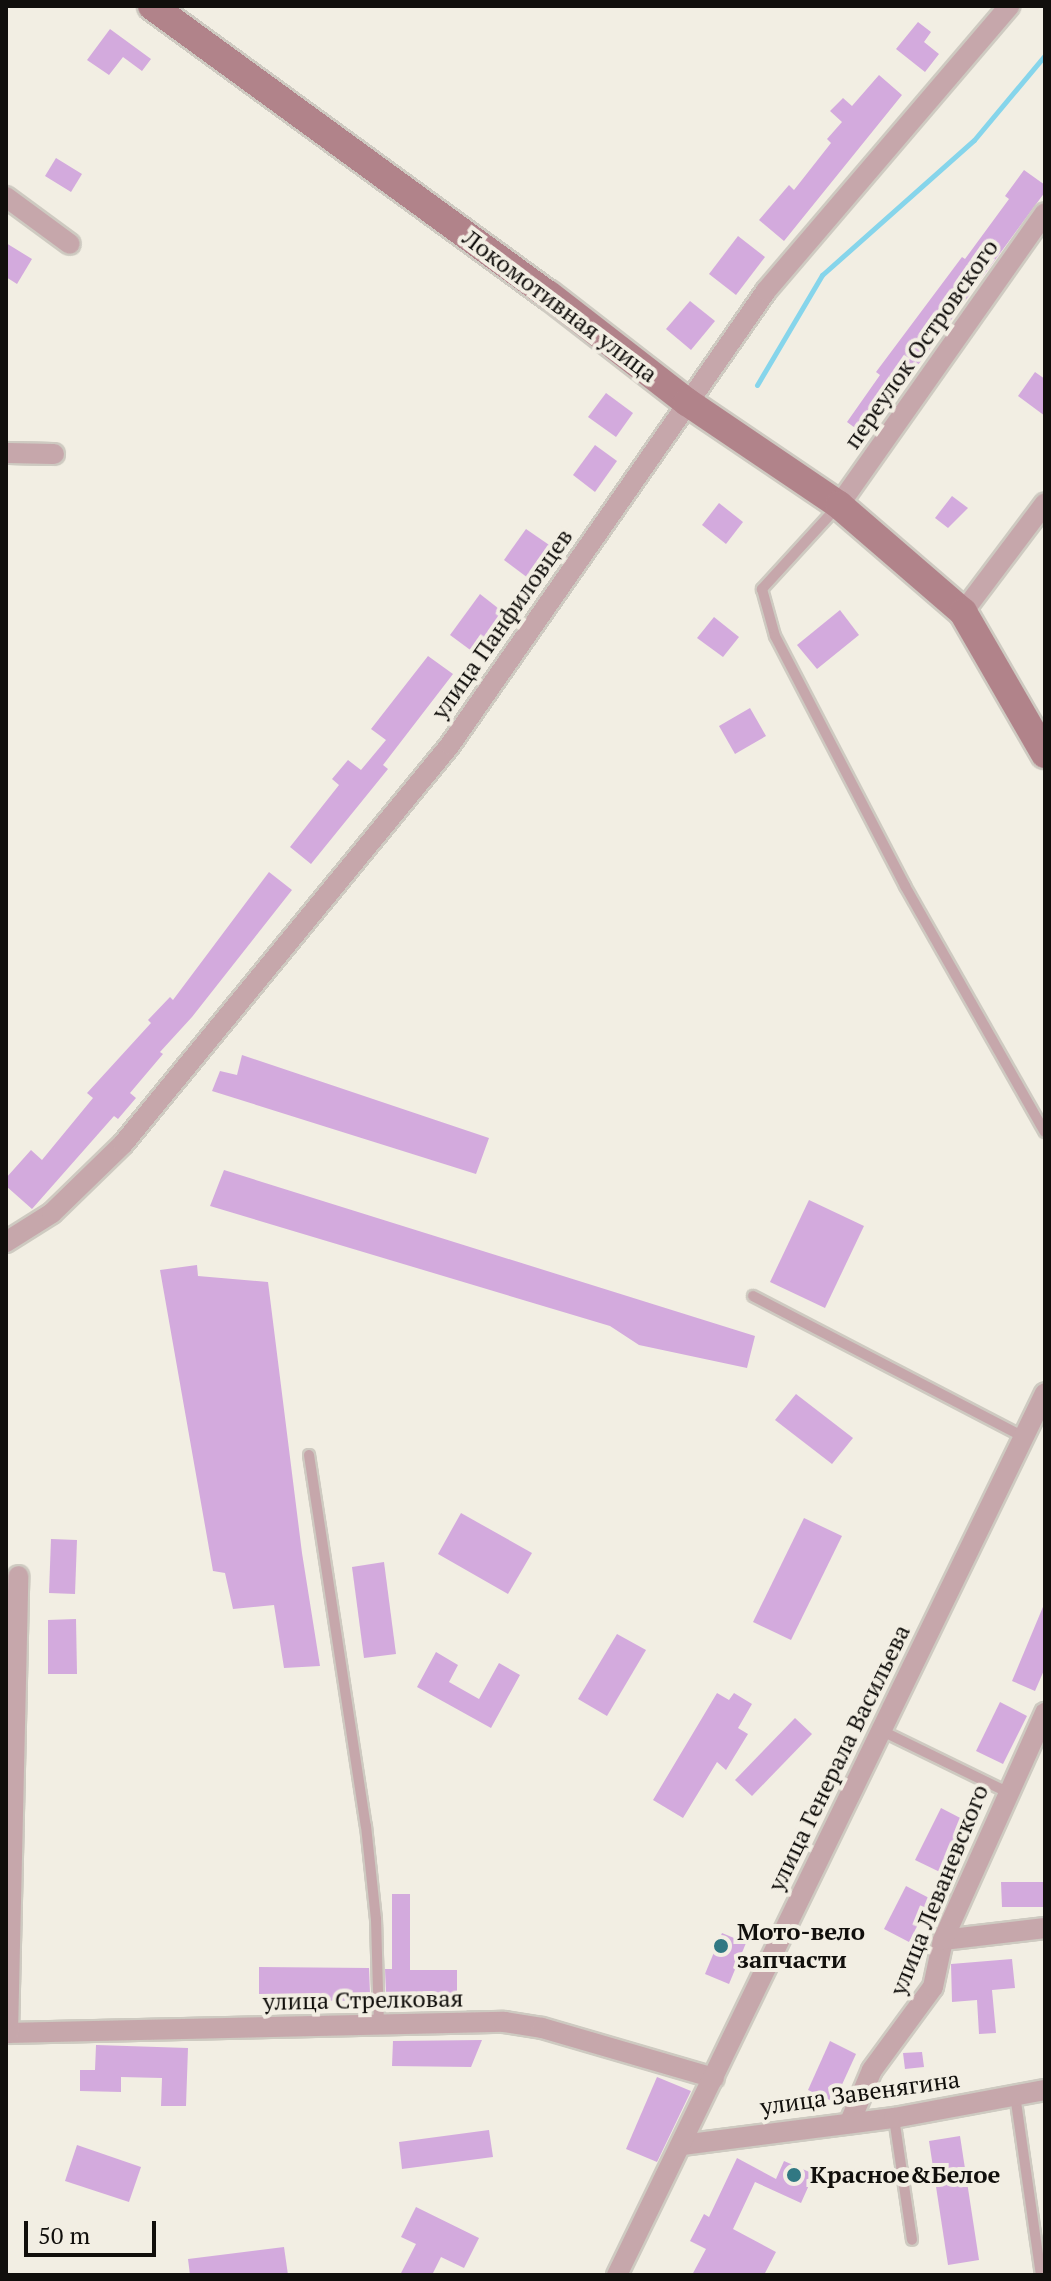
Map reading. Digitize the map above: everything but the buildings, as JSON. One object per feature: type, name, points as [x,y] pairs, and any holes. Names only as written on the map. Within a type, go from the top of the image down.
[{"type":"main road","name":"Локомотивная улица","points":[[152,6],[549,295],[687,402],[839,505],[963,612],[1045,754]]},
{"type":"street","name":"улица Панфиловцев","points":[[6,1242],[52,1213],[123,1144],[450,745],[766,291],[1009,6]]},
{"type":"street","points":[[6,197],[70,244]]},
{"type":"street","name":"переулок Островского","points":[[839,505],[1045,213]]},
{"type":"street","points":[[6,453],[54,454]]},
{"type":"street","points":[[963,612],[1045,503]]},
{"type":"street","name":"улица Генерала Васильева","points":[[617,2275],[1045,1393]]},
{"type":"street","points":[[7,2033],[18,1576]]},
{"type":"street","name":"улица Леваневского","points":[[850,2122],[872,2070],[933,1987],[943,1940],[1045,1713]]},
{"type":"street","points":[[943,1940],[1045,1928]]},
{"type":"street","name":"улица Стрелковая","points":[[7,2033],[504,2022],[542,2028],[714,2078]]},
{"type":"street","name":"улица Завенягина","points":[[682,2145],[894,2118],[1045,2090]]},
{"type":"lane","points":[[839,505],[762,589],[775,636],[905,886],[1045,1132]]},
{"type":"lane","points":[[753,1296],[1022,1436]]},
{"type":"lane","points":[[309,1455],[366,1826],[376,1919],[379,2026]]},
{"type":"lane","points":[[880,1730],[1007,1792]]},
{"type":"lane","points":[[1015,2095],[1041,2275]]},
{"type":"lane","points":[[894,2118],[912,2240]]},
{"type":"waterway","points":[[757,385],[822,275],[974,140],[1045,55]]},
{"type":"place","name":"Мото-вело запчасти","points":[[721,1946]]},
{"type":"place","name":"Красное&Белое","points":[[794,2175]]}]
